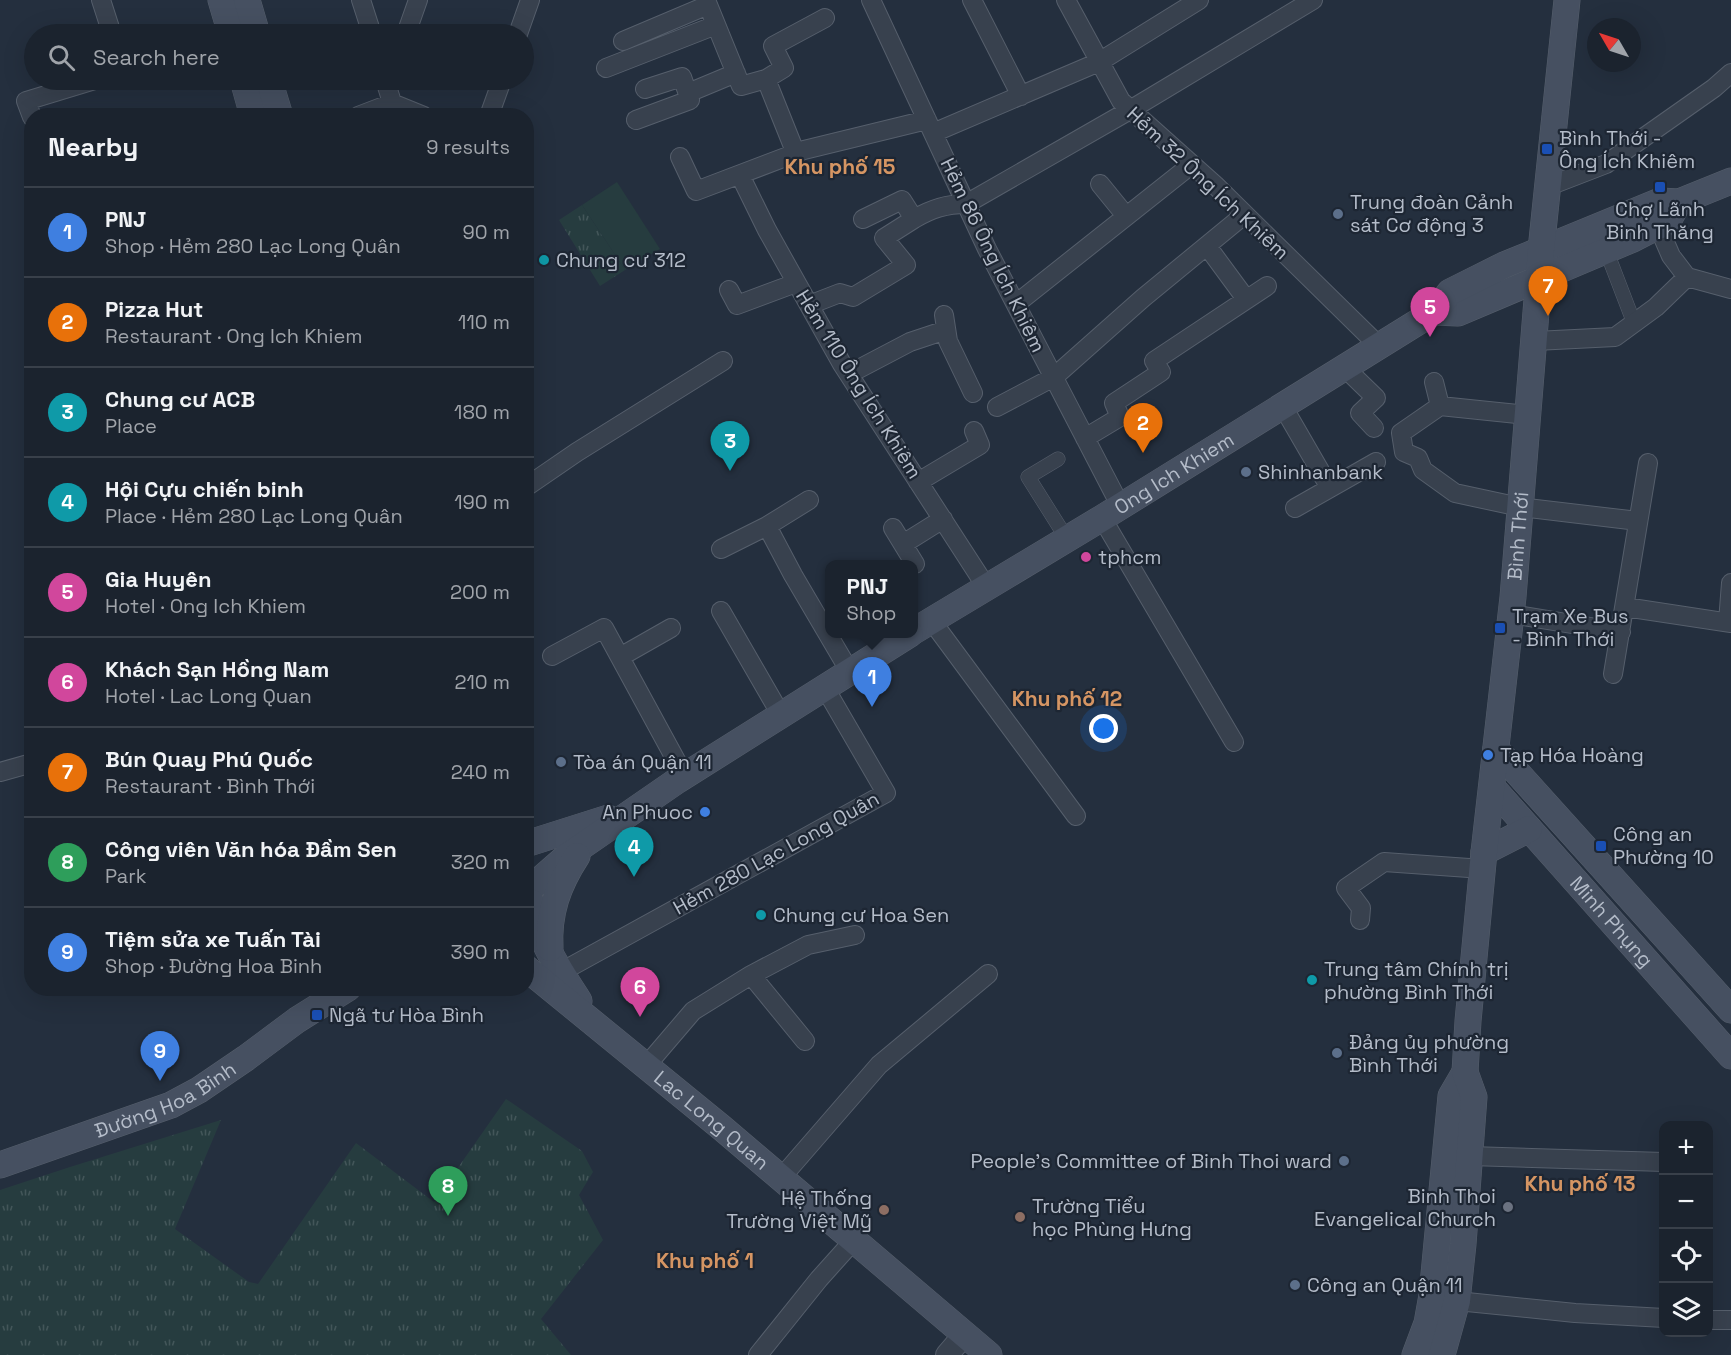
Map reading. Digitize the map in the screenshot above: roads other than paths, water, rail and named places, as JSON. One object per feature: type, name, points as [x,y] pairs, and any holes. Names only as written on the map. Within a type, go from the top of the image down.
[{"type":"main road","points":[[221,0],[228,24]]},
{"type":"main road","points":[[247,0],[254,24]]},
{"type":"main road","name":"Bình Thới","points":[[1415,1355],[1427,1323],[1458,1155],[1474,1097],[1465,1072],[1483,860],[1511,614],[1541,250],[1567,0]]},
{"type":"main road","points":[[246,90],[251,108]]},
{"type":"main road","points":[[272,90],[278,108]]},
{"type":"main road","points":[[1658,226],[1668,221],[1679,202],[1731,181]]},
{"type":"main road","name":"Ong Ich Khiem","points":[[918,628],[1112,512],[1434,312],[1450,292],[1504,265],[1660,201],[1679,202]]},
{"type":"main road","name":"Ong Ich Khiem","points":[[1434,312],[1458,313],[1658,226]]},
{"type":"main road","name":"Ong Ich Khiem","points":[[534,887],[565,858],[684,775],[903,638]]},
{"type":"main road","name":"Minh Phụng","points":[[1496,749],[1731,1010]]},
{"type":"main road","name":"Minh Phụng","points":[[1491,787],[1731,1056]]},
{"type":"main road","points":[[534,842],[636,808]]},
{"type":"main road","points":[[1483,860],[1530,829]]},
{"type":"main road","points":[[556,962],[550,922],[556,893],[582,847]]},
{"type":"main road","name":"Lac Long Quan","points":[[534,918],[588,1017],[989,1355]]},
{"type":"main road","points":[[534,974],[588,1017]]},
{"type":"main road","name":"Đường Hoa Binh","points":[[0,1165],[171,1105],[237,1064],[324,998]]},
{"type":"main road","name":"Bình Thới","points":[[1442,1355],[1457,1301],[1458,1155]]},
{"type":"street","points":[[101,0],[109,24]]},
{"type":"street","points":[[361,0],[369,24]]},
{"type":"street","points":[[410,24],[418,0]]},
{"type":"street","points":[[522,24],[530,0]]},
{"type":"street","name":"Hẻm 86 Ông Ích Khiêm","points":[[871,0],[966,204],[1085,438],[1112,512],[1234,742]]},
{"type":"street","points":[[972,0],[1021,96]]},
{"type":"street","name":"Hẻm 32 Ông Ích Khiêm","points":[[1066,0],[1121,101],[1215,185],[1378,345]]},
{"type":"street","points":[[680,157],[696,191],[796,153],[930,127],[1021,96],[1099,62],[1199,0]]},
{"type":"street","points":[[809,305],[840,293],[853,297],[906,265],[884,238],[914,219],[949,204],[966,204],[1130,110],[1313,0]]},
{"type":"street","points":[[623,40],[707,2],[741,86],[766,79],[784,68],[773,46],[825,18]]},
{"type":"street","points":[[606,68],[716,25]]},
{"type":"street","points":[[1549,186],[1606,164],[1714,88],[1731,73]]},
{"type":"street","points":[[688,93],[736,74]]},
{"type":"street","points":[[636,120],[690,100],[682,76],[645,89]]},
{"type":"street","points":[[766,79],[796,153]]},
{"type":"street","points":[[29,108],[26,101],[62,90]]},
{"type":"street","points":[[492,108],[498,90]]},
{"type":"street","points":[[369,108],[390,93],[412,108]]},
{"type":"street","points":[[1016,304],[1191,165]]},
{"type":"street","name":"Hẻm 110 Ông Ích Khiêm","points":[[740,175],[796,283],[849,374],[987,588]]},
{"type":"street","points":[[1100,184],[1126,216]]},
{"type":"street","points":[[863,219],[902,200],[914,219]]},
{"type":"street","points":[[997,407],[1054,377],[1143,298],[1244,215]]},
{"type":"street","points":[[1658,226],[1671,256],[1687,277],[1731,289]]},
{"type":"street","points":[[1207,246],[1246,299]]},
{"type":"street","points":[[1606,250],[1634,323]]},
{"type":"street","points":[[1535,341],[1615,337],[1656,307],[1687,277]]},
{"type":"street","points":[[729,290],[737,305],[796,283]]},
{"type":"street","points":[[1085,438],[1120,417],[1114,403],[1161,372],[1154,361],[1267,286]]},
{"type":"street","points":[[849,374],[945,323],[948,341],[974,393]]},
{"type":"street","points":[[534,482],[723,361]]},
{"type":"street","points":[[1344,367],[1376,398],[1360,413],[1374,428]]},
{"type":"street","points":[[1434,382],[1440,406]]},
{"type":"street","points":[[1282,405],[1330,488]]},
{"type":"street","points":[[1527,415],[1440,406],[1401,433],[1404,452],[1418,458],[1424,470],[1455,493],[1520,507],[1638,521]]},
{"type":"street","points":[[918,482],[980,445],[974,431]]},
{"type":"street","points":[[1058,459],[1028,477],[1067,539]]},
{"type":"street","points":[[1295,508],[1376,462]]},
{"type":"street","points":[[1613,674],[1648,463]]},
{"type":"street","points":[[721,549],[767,526],[809,500]]},
{"type":"street","points":[[903,544],[943,519]]},
{"type":"street","points":[[767,526],[825,629]]},
{"type":"street","points":[[893,528],[913,560]]},
{"type":"street","points":[[1625,607],[1730,623],[1731,583]]},
{"type":"street","points":[[721,611],[781,715]]},
{"type":"street","points":[[1511,614],[1621,632]]},
{"type":"street","points":[[552,656],[604,628],[684,775]]},
{"type":"street","points":[[620,657],[671,628]]},
{"type":"street","points":[[918,628],[1076,816]]},
{"type":"street","points":[[830,638],[850,672]]},
{"type":"street","name":"Hẻm 280 Lạc Long Quân","points":[[556,962],[886,793],[825,688]]},
{"type":"street","points":[[0,772],[24,765]]},
{"type":"street","points":[[1360,920],[1361,908],[1346,888],[1384,862],[1483,860]]},
{"type":"street","points":[[646,1066],[693,1011],[752,975],[808,945],[855,935]]},
{"type":"street","points":[[781,1178],[879,1065],[988,974]]},
{"type":"street","points":[[752,975],[805,1041]]},
{"type":"street","points":[[1458,1155],[1659,1162]]},
{"type":"street","points":[[758,1355],[819,1279],[854,1240]]},
{"type":"street","points":[[1457,1301],[1575,1313],[1659,1318]]},
{"type":"street","points":[[1713,1320],[1731,1320]]},
{"type":"street","points":[[947,1355],[965,1334]]},
{"type":"place","name":"Bình Thới - Ông Ích Khiêm","points":[[1547,149]]},
{"type":"place","name":"Chợ Lãnh Binh Thăng","points":[[1660,187]]},
{"type":"place","name":"Trung đoàn Cảnh sát Cơ động 3","points":[[1338,214]]},
{"type":"place","name":"Chung cư 312","points":[[544,260]]},
{"type":"place","name":"Bún Quay Phú Quốc","points":[[1548,316]]},
{"type":"place","name":"Gia Huyên","points":[[1430,337]]},
{"type":"place","name":"Pizza Hut","points":[[1143,453]]},
{"type":"place","name":"Chung cư ACB","points":[[730,471]]},
{"type":"place","name":"Shinhanbank","points":[[1246,472]]},
{"type":"place","name":"tphcm","points":[[1086,557]]},
{"type":"place","name":"Trạm Xe Bus - Bình Thới","points":[[1500,628]]},
{"type":"place","name":"PNJ","points":[[872,707]]},
{"type":"place","name":"Tạp Hóa Hoàng","points":[[1488,755]]},
{"type":"place","name":"Tòa án Quận 11","points":[[561,762]]},
{"type":"place","name":"An Phuoc","points":[[705,812]]},
{"type":"place","name":"Công an Phường 10","points":[[1601,846]]},
{"type":"place","name":"Hội Cựu chiến binh","points":[[634,877]]},
{"type":"place","name":"Chung cư Hoa Sen","points":[[761,915]]},
{"type":"place","name":"Trung tâm Chính trị phường Bình Thới","points":[[1312,980]]},
{"type":"place","name":"Ngã tư Hòa Bình","points":[[317,1015]]},
{"type":"place","name":"Khách Sạn Hồng Nam","points":[[640,1017]]},
{"type":"place","name":"Đảng ủy phường Bình Thới","points":[[1337,1053]]},
{"type":"place","name":"Tiệm sửa xe Tuấn Tài","points":[[160,1081]]},
{"type":"place","name":"People's Committee of Binh Thoi ward","points":[[1344,1161]]},
{"type":"place","name":"Binh Thoi Evangelical Church","points":[[1508,1207]]},
{"type":"place","name":"Hệ Thống Trường Việt Mỹ","points":[[884,1210]]},
{"type":"place","name":"Công viên Văn hóa Đầm Sen","points":[[448,1216]]},
{"type":"place","name":"Trường Tiểu học Phùng Hưng","points":[[1020,1217]]},
{"type":"place","name":"Công an Quận 11","points":[[1295,1285]]},
{"type":"district","name":"Khu phố 15","points":[[840,166]]},
{"type":"district","name":"Khu phố 12","points":[[1067,698]]},
{"type":"district","name":"Khu phố 13","points":[[1580,1183]]},
{"type":"district","name":"Khu phố 1","points":[[705,1260]]}]
